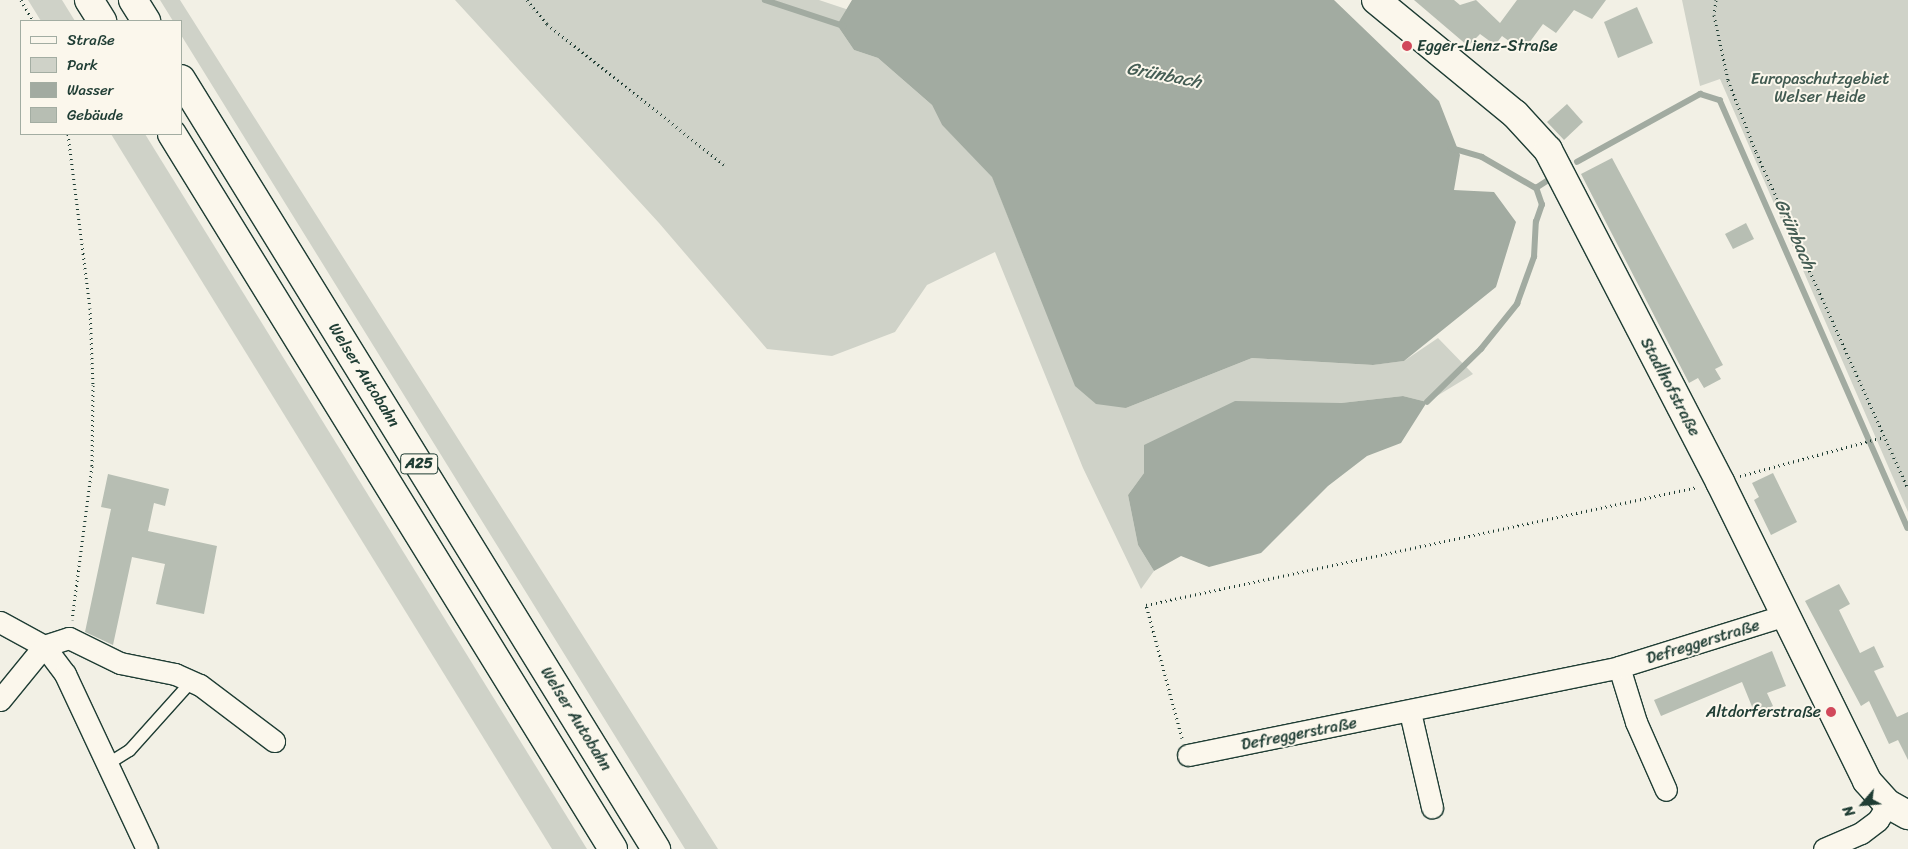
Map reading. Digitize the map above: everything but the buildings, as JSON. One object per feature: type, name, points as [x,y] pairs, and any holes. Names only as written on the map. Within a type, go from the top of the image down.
[{"type":"main road","points":[[89,0],[101,20]]},
{"type":"main road","points":[[132,0],[145,20]]},
{"type":"main road","name":"Stadlhofstraße","points":[[1376,0],[1515,114],[1535,133],[1560,172],[1720,482],[1862,773],[1898,810]]},
{"type":"main road","name":"Welser Autobahn","points":[[182,81],[656,849]]},
{"type":"main road","name":"A25","points":[[173,135],[613,849]]},
{"type":"street","name":"Defreggerstraße","points":[[1188,755],[1410,712],[1618,667],[1786,615]]},
{"type":"street","points":[[0,622],[44,646],[65,674],[147,849]]},
{"type":"street","points":[[0,700],[44,646],[69,638],[120,663],[191,681],[227,701],[274,741]]},
{"type":"street","points":[[1618,667],[1636,722],[1666,790]]},
{"type":"street","points":[[1410,712],[1432,807]]},
{"type":"street","points":[[1824,849],[1861,833],[1878,820],[1898,810]]},
{"type":"lane","points":[[108,763],[129,750],[191,681]]},
{"type":"path","points":[[21,0],[32,20]]},
{"type":"path","points":[[527,0],[547,24],[724,165]]},
{"type":"path","points":[[1716,0],[1714,15],[1728,80],[1908,488]]},
{"type":"path","points":[[68,135],[90,308],[94,385],[92,466],[69,638]]},
{"type":"path","points":[[1188,755],[1146,605],[1720,482],[1884,437]]},
{"type":"green space","points":[[28,0],[62,0],[74,20],[40,20]]},
{"type":"green space","points":[[160,0],[180,0],[718,849],[685,849],[182,37],[182,20],[172,20]]},
{"type":"green space","points":[[455,0],[819,0],[849,10],[837,25],[854,50],[878,58],[932,105],[942,125],[992,176],[1038,292],[1126,408],[1252,358],[1372,365],[1404,361],[1438,338],[1473,374],[1427,402],[1403,396],[1341,403],[1144,473],[1128,495],[1138,545],[1154,571],[1141,589],[1083,468],[995,252],[927,285],[895,332],[832,356],[767,349],[659,223]]},
{"type":"green space","name":"Europaschutzgebiet Welser Heide","points":[[1682,0],[1908,0],[1908,512],[1720,79],[1700,86]]},
{"type":"green space","points":[[112,135],[146,135],[587,849],[552,849]]},
{"type":"water","points":[[852,0],[1334,0],[1439,101],[1460,155],[1454,190],[1494,192],[1516,222],[1496,287],[1404,361],[1373,365],[1252,358],[1126,408],[1096,404],[1075,386],[992,177],[942,125],[932,105],[878,58],[854,50],[837,25]]},
{"type":"water","points":[[1403,396],[1427,402],[1401,443],[1367,456],[1328,486],[1261,553],[1209,567],[1181,556],[1154,571],[1138,545],[1128,495],[1144,473],[1144,445],[1235,401],[1341,403]]},
{"type":"waterway","name":"Grünbach","points":[[765,0],[844,26]]},
{"type":"waterway","name":"Grünbach","points":[[1577,162],[1700,94],[1720,100],[1908,528]]},
{"type":"waterway","name":"Grünbach","points":[[1451,148],[1482,157],[1536,188],[1550,179]]},
{"type":"waterway","points":[[1427,402],[1481,349],[1517,304],[1534,257],[1536,222],[1542,205],[1536,188]]},
{"type":"place","name":"Egger-Lienz-Straße","points":[[1407,46]]},
{"type":"place","name":"Altdorferstraße","points":[[1831,712]]}]
